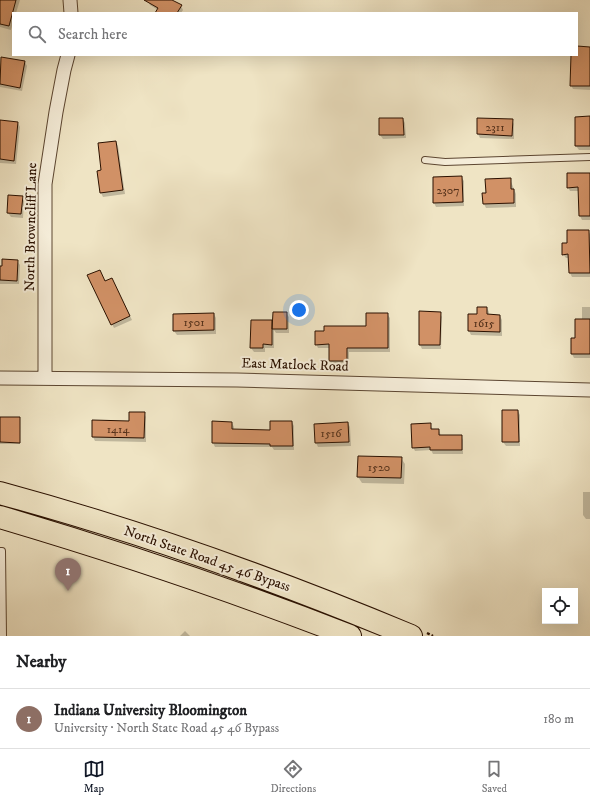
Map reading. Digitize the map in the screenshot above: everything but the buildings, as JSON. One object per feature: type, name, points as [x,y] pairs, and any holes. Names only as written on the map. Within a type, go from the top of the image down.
[{"type":"highway","name":"North State Road 45 46 Bypass","points":[[0,493],[114,527],[246,572],[320,599],[411,636]]},
{"type":"highway","name":"North State Road 45 46 Bypass","points":[[0,517],[168,569],[259,601],[350,636]]},
{"type":"street","points":[[70,0],[71,12]]},
{"type":"street","name":"North Browncliff Lane","points":[[45,378],[45,184],[68,56]]},
{"type":"street","name":"East Matlock Road","points":[[0,378],[237,380],[590,390]]},
{"type":"lane","points":[[425,160],[444,162],[590,157]]},
{"type":"lane","points":[[0,550],[2,551],[4,636]]},
{"type":"place","name":"Indiana University Bloomington","points":[[68,591]]}]
